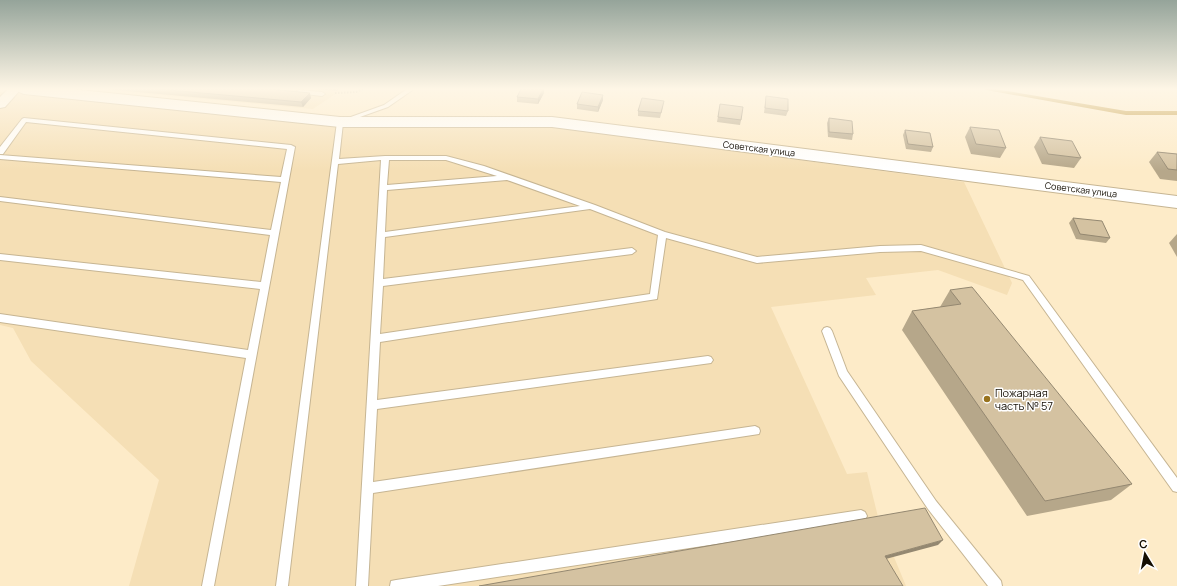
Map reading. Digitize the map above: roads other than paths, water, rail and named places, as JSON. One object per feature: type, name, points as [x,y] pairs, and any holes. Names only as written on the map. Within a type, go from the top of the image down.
[{"type":"main road","name":"Советская улица","points":[[286,116],[340,122],[552,122],[1177,202]]},
{"type":"lane","points":[[282,586],[340,122],[356,116]]},
{"type":"lane","points":[[0,152],[24,120],[291,147],[208,586]]},
{"type":"lane","points":[[0,157],[285,180]]},
{"type":"lane","points":[[335,162],[385,158],[446,158],[508,177],[662,234],[757,260],[880,249],[921,248],[1026,278],[1177,487]]},
{"type":"lane","points":[[362,586],[385,158]]},
{"type":"lane","points":[[383,188],[508,177]]},
{"type":"lane","points":[[0,200],[275,233]]},
{"type":"lane","points":[[381,235],[592,207]]},
{"type":"lane","points":[[375,339],[654,297],[662,234]]},
{"type":"lane","points":[[378,283],[632,252]]},
{"type":"lane","points":[[0,257],[264,286]]},
{"type":"lane","points":[[0,318],[252,355]]},
{"type":"lane","points":[[827,331],[844,373],[932,505],[996,586]]},
{"type":"lane","points":[[372,405],[708,360]]},
{"type":"lane","points":[[368,488],[755,431]]},
{"type":"lane","points":[[396,586],[861,516]]},
{"type":"place","name":"Пожарная часть № 57","points":[[987,399]]}]
